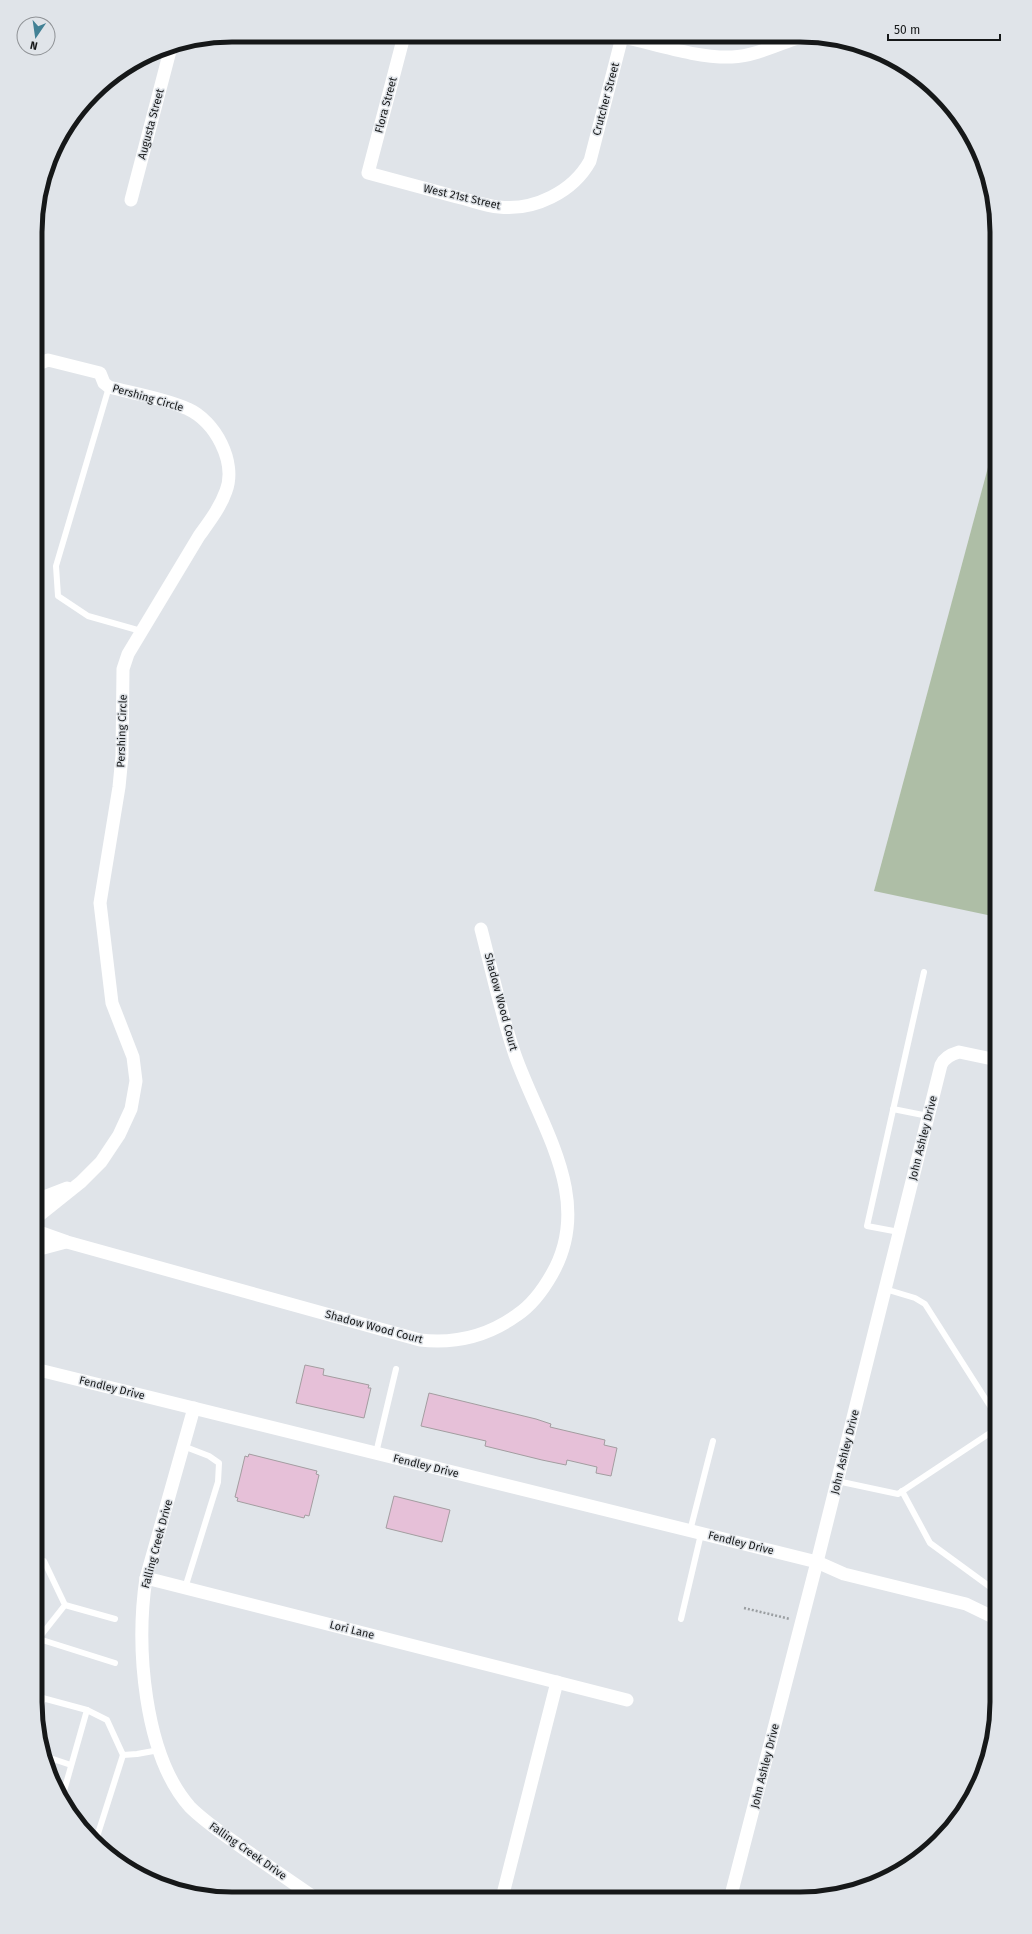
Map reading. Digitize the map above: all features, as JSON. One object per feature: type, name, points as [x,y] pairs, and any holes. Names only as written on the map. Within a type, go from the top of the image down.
[{"type":"street","name":"Flora Street","points":[[368,173],[402,42]]},
{"type":"street","name":"Crutcher Street","points":[[590,161],[622,42]]},
{"type":"street","points":[[645,42],[707,56],[734,57],[760,51],[786,42]]},
{"type":"street","name":"Augusta Street","points":[[131,200],[170,52]]},
{"type":"street","name":"West 21st Street","points":[[368,173],[499,207],[525,207],[550,198],[571,185],[586,168],[590,161]]},
{"type":"street","name":"Pershing Circle","points":[[42,362],[48,360],[100,373],[104,383],[108,387],[189,409],[206,420],[220,442],[228,466],[226,491],[212,519],[199,536],[141,631],[128,654],[123,670],[122,756],[119,787],[100,903],[112,1003],[133,1057],[136,1082],[131,1108],[119,1135],[101,1162],[81,1182],[42,1213]]},
{"type":"street","name":"Shadow Wood Court","points":[[42,1233],[67,1242],[420,1340],[435,1342],[472,1338],[487,1333],[523,1311],[545,1287],[564,1247],[568,1223],[568,1202],[565,1184],[556,1154],[516,1056],[507,1029],[481,929]]},
{"type":"street","name":"John Ashley Drive","points":[[732,1892],[802,1622],[943,1061],[959,1052],[990,1059]]},
{"type":"street","points":[[42,1198],[81,1182]]},
{"type":"street","points":[[42,1248],[67,1242]]},
{"type":"street","name":"Fendley Drive","points":[[42,1371],[817,1562],[844,1574],[966,1604],[990,1616]]},
{"type":"street","name":"Falling Creek Drive","points":[[194,1408],[146,1578],[142,1623],[143,1673],[150,1713],[161,1760],[173,1785],[191,1808],[203,1819],[246,1851],[306,1892]]},
{"type":"street","name":"Lori Lane","points":[[146,1578],[627,1700]]},
{"type":"street","points":[[504,1892],[557,1682]]},
{"type":"lane","points":[[108,387],[56,566],[58,596],[88,616],[141,631]]},
{"type":"lane","points":[[899,1232],[867,1226],[924,972]]},
{"type":"lane","points":[[893,1109],[928,1116]]},
{"type":"lane","points":[[885,1289],[915,1298],[925,1304],[990,1406]]},
{"type":"lane","points":[[376,1453],[396,1369]]},
{"type":"lane","points":[[837,1481],[898,1494],[990,1432]]},
{"type":"lane","points":[[681,1619],[695,1532],[713,1442]]},
{"type":"lane","points":[[183,1446],[209,1456],[220,1463],[218,1482],[185,1588]]},
{"type":"lane","points":[[902,1491],[930,1543],[990,1587]]},
{"type":"lane","points":[[42,1560],[44,1561],[65,1605],[115,1619]]},
{"type":"lane","points":[[42,1631],[65,1605]]},
{"type":"lane","points":[[42,1640],[115,1663]]},
{"type":"lane","points":[[42,1705],[44,1699],[87,1710],[107,1720],[123,1755],[97,1835]]},
{"type":"lane","points":[[64,1790],[87,1710]]},
{"type":"lane","points":[[123,1755],[159,1750]]},
{"type":"lane","points":[[50,1758],[71,1765]]},
{"type":"path","points":[[744,1608],[802,1622]]},
{"type":"green space","points":[[990,460],[990,916],[874,891]]},
{"type":"building","points":[[305,1365],[324,1369],[323,1375],[369,1385],[368,1388],[371,1388],[364,1418],[296,1403]]},
{"type":"building","points":[[429,1393],[536,1419],[551,1424],[550,1427],[605,1440],[604,1445],[617,1448],[611,1476],[596,1473],[597,1467],[567,1460],[566,1465],[542,1460],[485,1446],[486,1441],[421,1426]]},
{"type":"building","points":[[249,1454],[317,1471],[316,1474],[319,1475],[309,1516],[305,1515],[304,1518],[237,1501],[238,1498],[235,1497],[245,1456],[248,1457]]},
{"type":"building","points":[[394,1496],[450,1510],[442,1542],[386,1528]]}]
